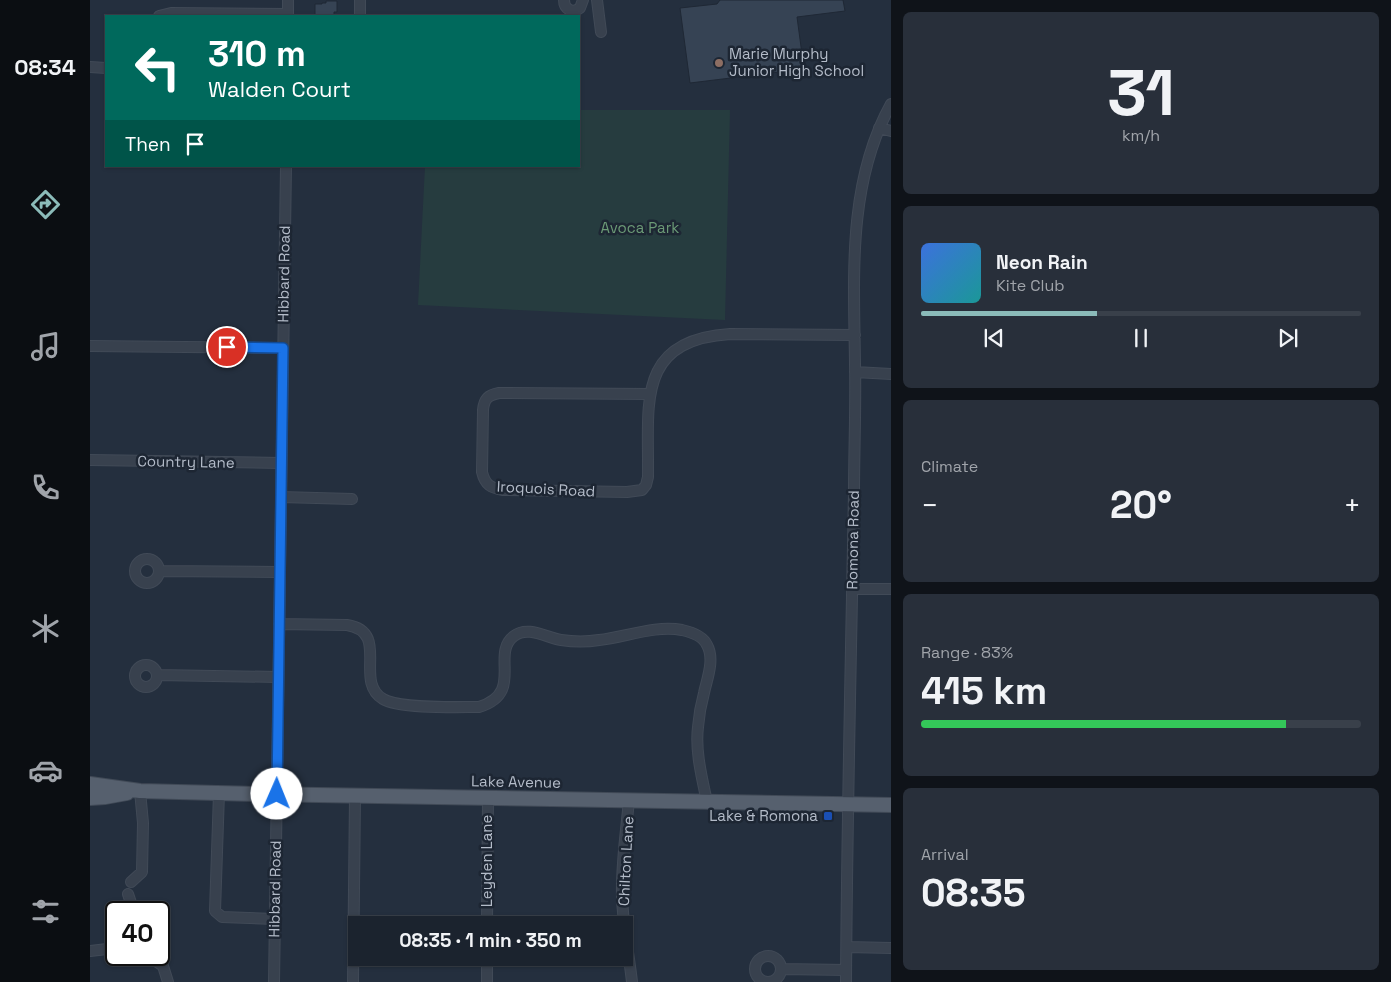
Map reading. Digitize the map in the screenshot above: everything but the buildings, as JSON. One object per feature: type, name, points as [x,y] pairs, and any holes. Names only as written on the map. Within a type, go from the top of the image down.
[{"type":"main road","name":"Lake Avenue","points":[[90,784],[140,791],[891,805]]},
{"type":"main road","name":"Lake Avenue","points":[[90,798],[140,791]]},
{"type":"street","points":[[163,15],[171,13],[288,15],[288,0]]},
{"type":"street","points":[[360,0],[360,15]]},
{"type":"street","points":[[564,0],[566,8],[574,11],[582,6],[583,0]]},
{"type":"street","points":[[597,0],[601,32]]},
{"type":"street","points":[[90,67],[105,68]]},
{"type":"street","name":"Romona Road","points":[[846,982],[855,260],[862,182],[879,128],[891,104]]},
{"type":"street","points":[[879,128],[891,131]]},
{"type":"street","name":"Hibbard Road","points":[[274,982],[286,167]]},
{"type":"street","name":"Iroquois Road","points":[[650,394],[492,394],[486,398],[483,410],[483,478],[494,489],[503,490],[628,492],[642,490],[646,485],[648,477],[650,394],[658,369],[665,360],[685,344],[711,335],[855,335]]},
{"type":"street","points":[[90,346],[283,348]]},
{"type":"street","points":[[855,372],[891,374]]},
{"type":"street","name":"Country Lane","points":[[90,460],[281,463]]},
{"type":"street","points":[[281,498],[352,499]]},
{"type":"street","points":[[160,571],[280,572]]},
{"type":"street","points":[[852,588],[891,589]]},
{"type":"street","points":[[279,624],[346,625],[355,626],[362,631],[367,636],[370,645],[372,685],[376,693],[383,699],[393,703],[411,705],[478,708],[496,699],[502,692],[508,643],[514,636],[523,632],[532,632],[560,640],[576,642],[658,630],[683,630],[695,634],[708,645],[710,653],[708,675],[697,729],[699,760],[706,802]]},
{"type":"street","points":[[157,675],[278,677]]},
{"type":"street","points":[[131,882],[142,872],[143,823],[140,791]]},
{"type":"street","points":[[219,793],[215,911],[222,917],[275,919]]},
{"type":"street","points":[[353,982],[355,796]]},
{"type":"street","name":"Leyden Lane","points":[[487,916],[488,798]]},
{"type":"street","name":"Chilton Lane","points":[[629,800],[623,858],[622,896],[632,982]]},
{"type":"street","points":[[128,894],[130,901]]},
{"type":"street","points":[[847,947],[891,948]]},
{"type":"street","points":[[90,951],[105,949]]},
{"type":"street","points":[[163,966],[168,982]]},
{"type":"street","points":[[487,966],[487,982]]},
{"type":"street","points":[[782,969],[846,970]]},
{"type":"green space","name":"Avoca Park","points":[[580,110],[730,110],[725,320],[418,305],[425,167],[580,167]]},
{"type":"place","name":"Marie Murphy Junior High School","points":[[719,63]]},
{"type":"place","name":"Lake & Romona","points":[[828,816]]},
{"type":"route","points":[[227,347],[283,348],[277,794]]}]
